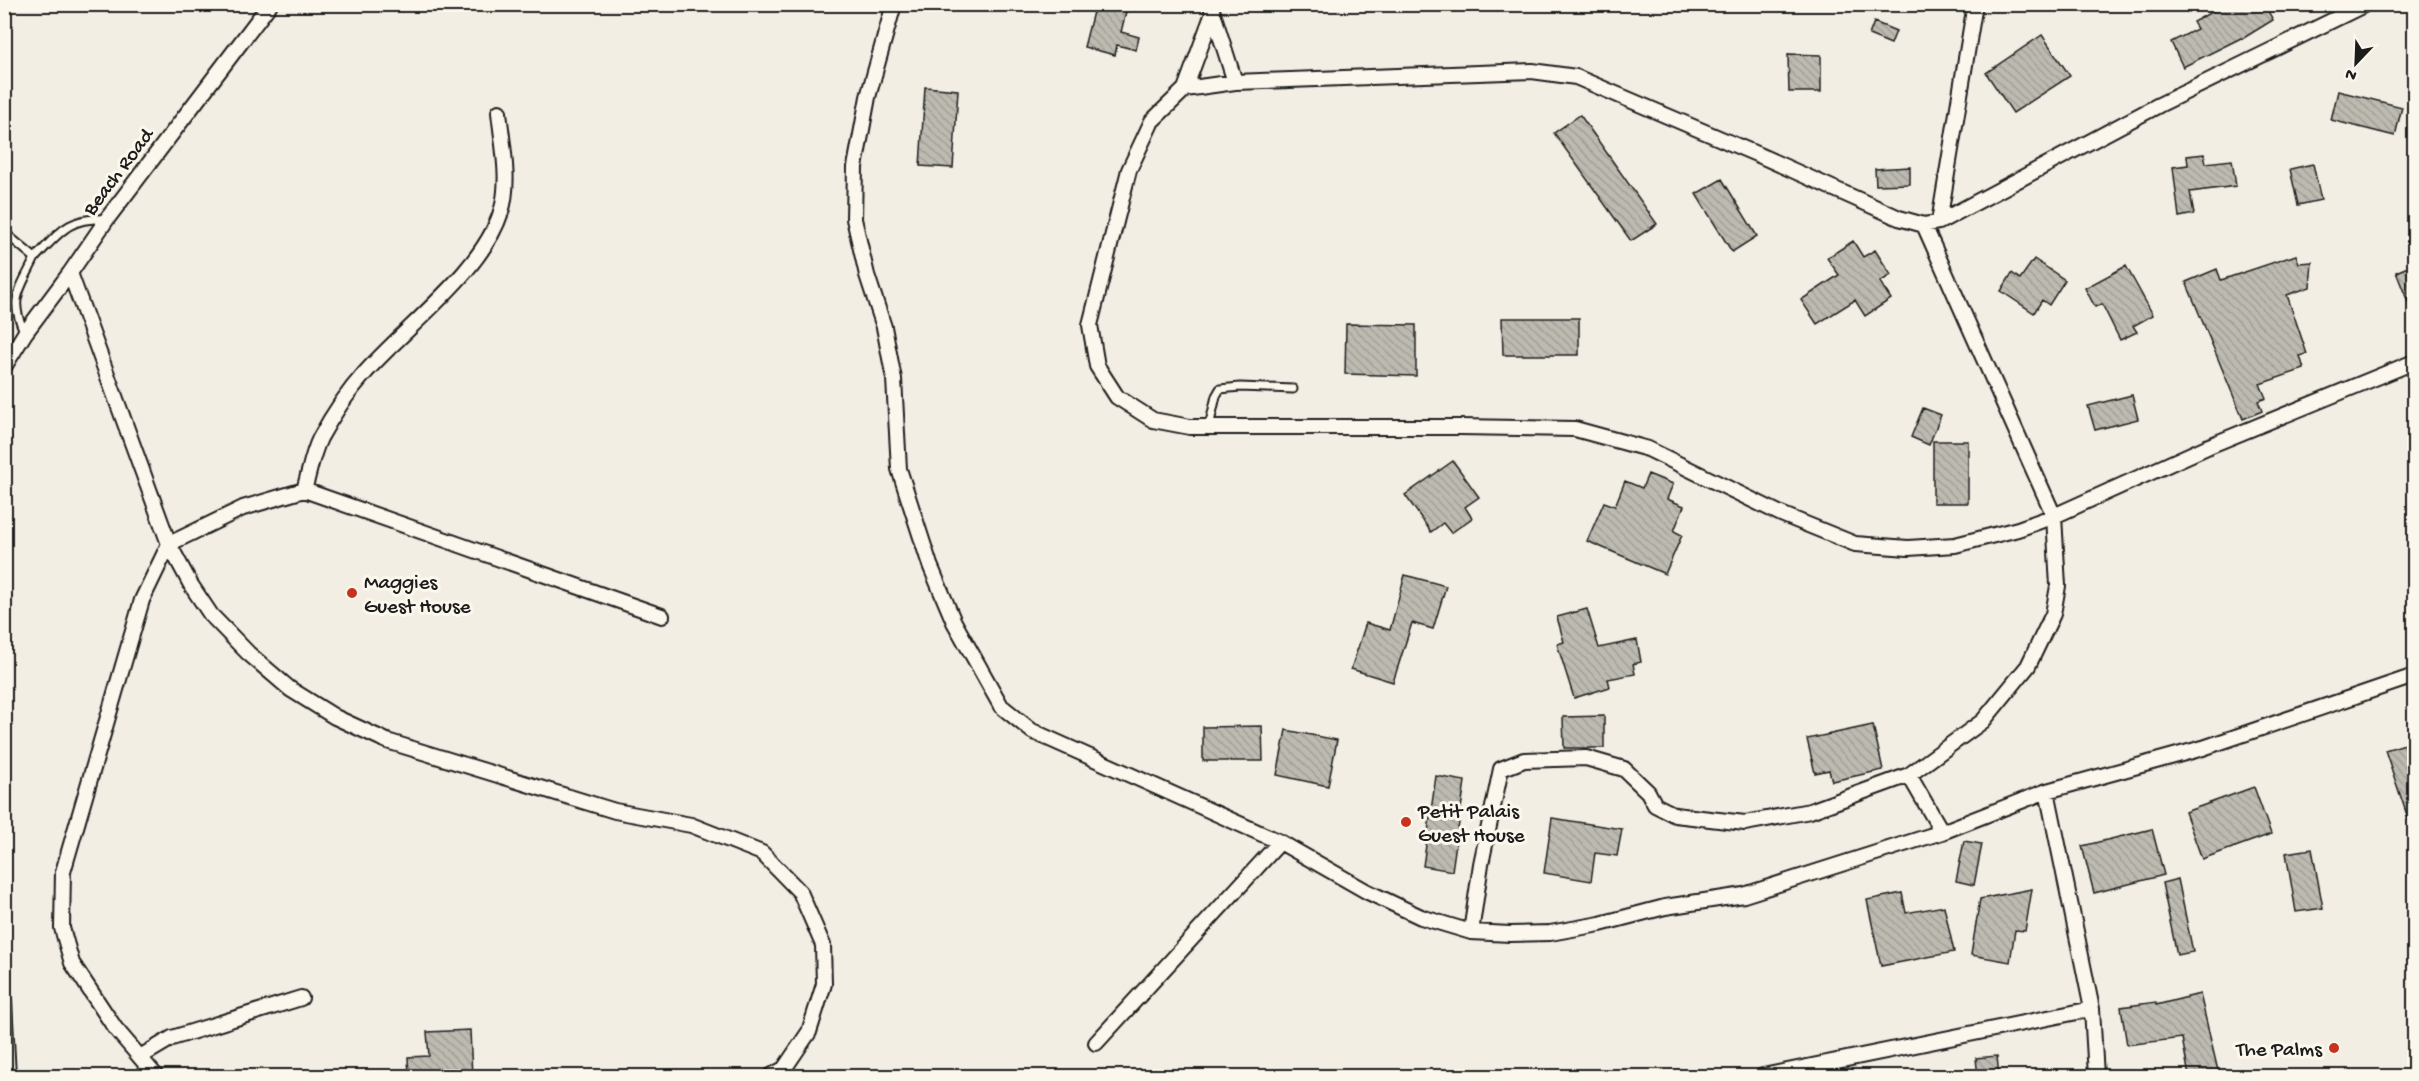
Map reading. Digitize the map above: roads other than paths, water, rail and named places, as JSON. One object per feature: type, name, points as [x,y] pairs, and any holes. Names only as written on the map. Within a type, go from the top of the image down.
[{"type":"street","name":"Beach Road","points":[[4,367],[25,333],[107,219],[270,4]]},
{"type":"street","points":[[894,4],[868,97],[855,167],[854,219],[867,275],[884,327],[894,379],[899,469],[930,565],[954,622],[1001,706],[1032,731],[1280,842],[1366,891],[1421,917],[1471,932],[1550,933],[1600,924],[1665,907],[1744,895],[1942,832],[2047,792],[2203,748],[2415,676]]},
{"type":"street","points":[[1939,222],[1975,4]]},
{"type":"street","points":[[1185,89],[1235,82],[1532,71],[1576,77],[1899,218],[1924,225],[1939,222],[2159,105],[2357,6]]},
{"type":"street","points":[[1212,9],[1235,82]]},
{"type":"street","points":[[1212,9],[1185,89],[1152,121],[1129,170],[1090,325],[1097,366],[1117,397],[1153,420],[1190,427],[1575,429],[1648,449],[1780,514],[1855,544],[1908,548],[1955,545],[2018,529],[2054,516],[2209,446],[2415,362]]},
{"type":"street","points":[[304,490],[320,440],[348,394],[401,335],[482,252],[502,211],[505,176],[499,112]]},
{"type":"street","points":[[1471,932],[1481,864],[1501,768],[1524,760],[1586,758],[1624,769],[1648,792],[1655,805],[1675,815],[1745,823],[1810,811],[1909,776],[1983,721],[2028,666],[2053,614],[2058,586],[2054,516],[1924,225]]},
{"type":"street","points":[[70,273],[170,544],[191,585],[211,615],[248,653],[290,689],[335,717],[387,741],[615,811],[691,825],[762,853],[800,892],[823,945],[824,984],[809,1032],[784,1069],[771,1077]]},
{"type":"street","points":[[156,1077],[115,1028],[72,963],[62,928],[63,872],[142,600],[170,544],[243,508],[304,490],[662,616]]},
{"type":"street","points":[[1909,776],[1942,832]]},
{"type":"street","points":[[2047,792],[2092,1009],[2096,1077]]},
{"type":"street","points":[[1096,1043],[1280,842]]},
{"type":"street","points":[[140,1057],[172,1038],[301,998]]},
{"type":"street","points":[[4,1000],[8,1077]]},
{"type":"street","points":[[1763,1077],[2092,1009]]},
{"type":"lane","points":[[25,333],[18,320],[15,304],[35,258],[75,221],[90,218],[107,219]]},
{"type":"lane","points":[[4,232],[35,258]]},
{"type":"lane","points":[[1209,427],[1216,396],[1220,389],[1240,387],[1293,389]]},
{"type":"place","name":"Maggies Guest House","points":[[352,593]]},
{"type":"place","name":"Petit Palais Guest House","points":[[1406,822]]},
{"type":"place","name":"The Palms","points":[[2334,1048]]}]
